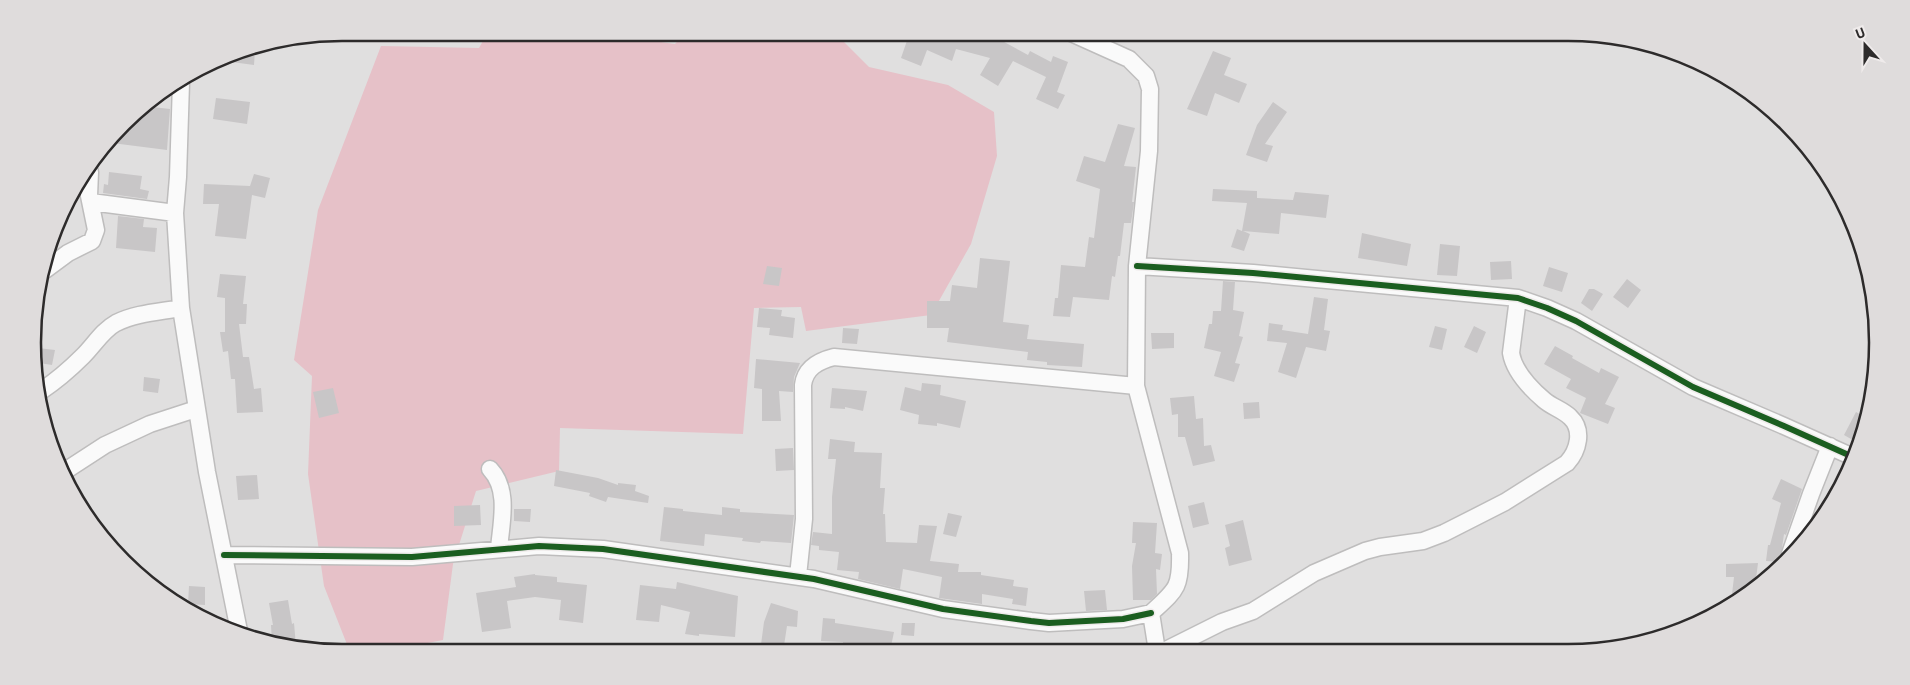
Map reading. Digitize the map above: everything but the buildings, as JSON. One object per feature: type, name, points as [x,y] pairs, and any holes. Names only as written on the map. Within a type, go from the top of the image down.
[{"type":"street","points":[[224,555],[412,557],[539,546],[603,549],[798,576],[943,609],[1031,621],[1049,623],[1124,619],[1151,613],[1178,585],[1180,553],[1136,386],[1137,266],[1148,151],[1150,89],[1146,76],[1129,58],[1090,41]]},
{"type":"street","points":[[177,91],[178,186],[175,213],[181,308],[196,409],[238,625]]},
{"type":"street","points":[[52,265],[92,241],[96,230],[91,202],[90,178]]},
{"type":"street","points":[[91,202],[175,213]]},
{"type":"street","points":[[1137,266],[1252,273],[1518,298],[1576,321],[1693,388],[1830,446],[1847,455]]},
{"type":"street","points":[[1178,644],[1222,622],[1253,612],[1314,573],[1365,551],[1423,541],[1444,533],[1505,502],[1567,463],[1573,456],[1577,446],[1578,433],[1574,423],[1570,417],[1544,400],[1519,373],[1512,359],[1511,353],[1518,298]]},
{"type":"street","points":[[45,388],[56,381],[84,355],[102,334],[115,324],[142,314],[181,308]]},
{"type":"street","points":[[798,576],[804,519],[803,385],[804,376],[818,362],[834,357],[1136,386]]},
{"type":"street","points":[[69,469],[104,445],[142,427],[196,409]]},
{"type":"street","points":[[1795,540],[1830,446]]},
{"type":"street","points":[[490,469],[499,482],[503,501],[499,550]]},
{"type":"street","points":[[1151,613],[1156,644]]},
{"type":"shaded area","points":[[483,41],[654,41],[675,44],[678,41],[843,41],[869,67],[948,85],[994,112],[997,156],[971,244],[931,315],[806,331],[801,307],[754,308],[743,434],[560,428],[559,471],[476,491],[453,564],[443,640],[423,644],[347,644],[324,586],[308,474],[312,376],[294,360],[318,210],[381,46],[479,48]]},
{"type":"cycle path","points":[[1137,266],[1253,273],[1518,298],[1576,321],[1693,387],[1847,454]]},
{"type":"cycle path","points":[[224,555],[412,557],[539,546],[603,549],[814,579],[943,609],[1031,621],[1049,623],[1123,619],[1151,613]]}]
